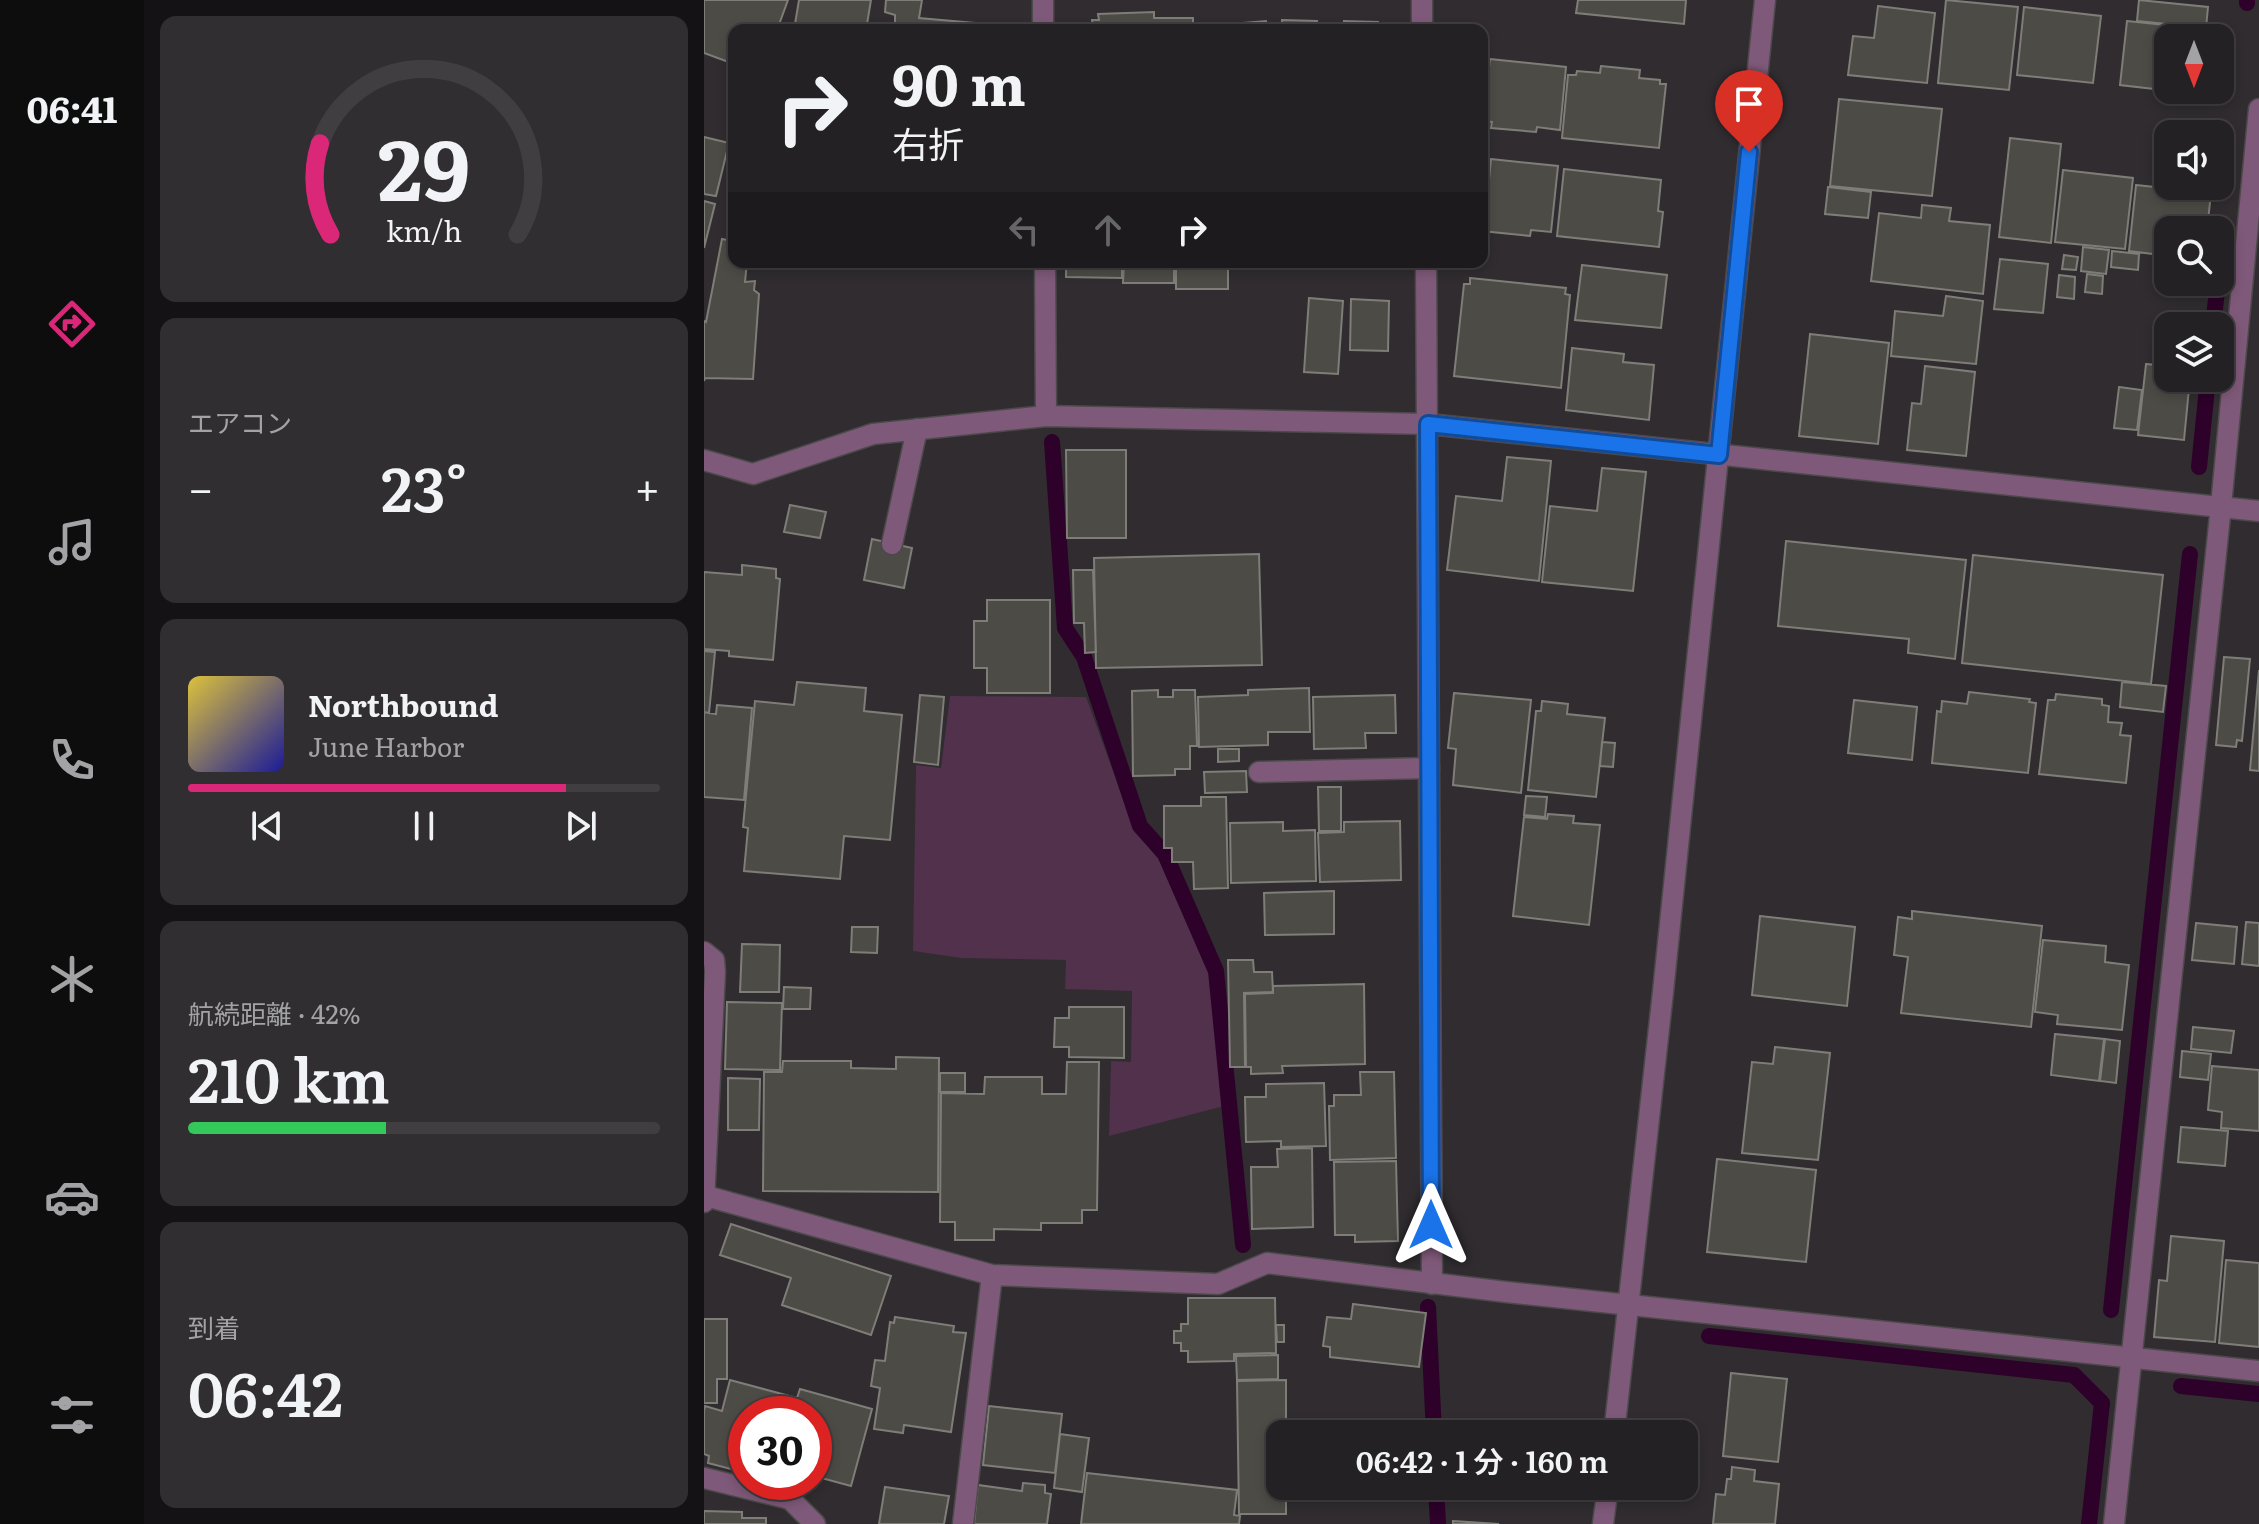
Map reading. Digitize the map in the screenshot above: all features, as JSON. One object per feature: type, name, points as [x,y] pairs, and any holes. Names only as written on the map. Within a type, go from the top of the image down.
[{"type":"street","points":[[1043,0],[1043,24]]},
{"type":"street","points":[[1422,0],[1422,24]]},
{"type":"street","points":[[1616,1420],[1765,0]]},
{"type":"street","points":[[2114,1524],[2221,506],[2259,109]]},
{"type":"street","points":[[1045,268],[1046,416]]},
{"type":"street","points":[[1426,268],[1432,1284]]},
{"type":"street","points":[[704,460],[753,474],[873,434],[1046,416],[1428,424],[2259,511]]},
{"type":"street","points":[[892,544],[917,429]]},
{"type":"street","points":[[1259,772],[1429,768]]},
{"type":"street","points":[[704,952],[714,960],[715,972],[705,1199],[992,1275],[1218,1284],[1267,1263],[1432,1284],[2259,1371]]},
{"type":"street","points":[[963,1524],[992,1275]]},
{"type":"street","points":[[704,1478],[790,1499],[815,1524]]},
{"type":"street","points":[[1603,1524],[1606,1500]]},
{"type":"shaded area","points":[[950,696],[1086,697],[1134,829],[1159,860],[1209,974],[1224,1106],[1109,1136],[1111,1061],[1131,1062],[1132,991],[1065,989],[1066,960],[962,958],[913,951],[916,765],[941,768]]},
{"type":"building","points":[[704,0],[788,0],[779,24],[728,24],[728,62],[704,53]]},
{"type":"building","points":[[799,0],[871,0],[867,24],[795,24]]},
{"type":"building","points":[[886,0],[922,0],[919,18],[986,24],[895,24],[895,15],[885,12]]},
{"type":"building","points":[[1578,0],[1686,0],[1684,24],[1576,13]]},
{"type":"building","points":[[1946,0],[2018,7],[2009,90],[1938,83]]},
{"type":"building","points":[[2139,0],[2208,7],[2206,24],[2137,21]]},
{"type":"building","points":[[1878,6],[1935,13],[1927,83],[1848,75],[1853,36],[1874,38]]},
{"type":"building","points":[[2024,7],[2101,16],[2093,83],[2017,75]]},
{"type":"building","points":[[1154,12],[1154,18],[1193,18],[1193,24],[1092,24],[1092,20],[1099,20],[1098,14]]},
{"type":"building","points":[[1282,20],[1317,21],[1316,24],[1282,24]]},
{"type":"building","points":[[1266,21],[1266,24],[1230,24]]},
{"type":"building","points":[[1344,21],[1378,24],[1344,24]]},
{"type":"building","points":[[2127,21],[2156,24],[2154,89],[2120,85]]},
{"type":"building","points":[[1490,59],[1566,67],[1560,130],[1537,127],[1536,132],[1491,128],[1492,122],[1488,122]]},
{"type":"building","points":[[1601,66],[1640,70],[1639,78],[1660,80],[1660,84],[1666,84],[1659,148],[1562,138],[1568,75],[1576,75],[1577,71],[1600,73]]},
{"type":"building","points":[[1839,99],[1942,109],[1932,196],[1830,186]]},
{"type":"building","points":[[704,137],[728,143],[728,147],[716,196],[704,194]]},
{"type":"building","points":[[2010,138],[2061,144],[2051,243],[1999,237]]},
{"type":"building","points":[[1491,159],[1558,166],[1551,232],[1531,230],[1530,236],[1488,232]]},
{"type":"building","points":[[1564,169],[1661,180],[1658,211],[1663,212],[1659,247],[1557,236]]},
{"type":"building","points":[[2063,170],[2133,178],[2125,249],[2055,242]]},
{"type":"building","points":[[2136,185],[2154,187],[2154,200],[2210,200],[2209,216],[2154,216],[2154,254],[2129,251]]},
{"type":"building","points":[[1828,187],[1871,192],[1868,218],[1825,214]]},
{"type":"building","points":[[704,201],[715,204],[704,248]]},
{"type":"building","points":[[1922,205],[1951,208],[1949,221],[1990,225],[1983,294],[1871,281],[1879,213],[1921,218]]},
{"type":"building","points":[[722,239],[728,240],[728,268],[746,268],[745,282],[755,281],[754,290],[759,294],[753,379],[705,378],[704,381],[706,322]]},
{"type":"building","points":[[2083,247],[2109,250],[2106,274],[2081,271]]},
{"type":"building","points":[[2112,251],[2139,254],[2138,270],[2111,267]]},
{"type":"building","points":[[2064,255],[2078,257],[2076,270],[2062,269]]},
{"type":"building","points":[[2000,259],[2048,264],[2043,313],[1994,309]]},
{"type":"building","points":[[1582,265],[1667,275],[1661,328],[1575,320]]},
{"type":"building","points":[[1066,268],[1122,268],[1122,278],[1066,277]]},
{"type":"building","points":[[1124,268],[1174,268],[1174,283],[1123,283]]},
{"type":"building","points":[[1176,268],[1228,268],[1228,289],[1176,289]]},
{"type":"building","points":[[2087,274],[2103,276],[2102,294],[2085,292]]},
{"type":"building","points":[[2059,275],[2075,277],[2074,299],[2057,297]]},
{"type":"building","points":[[1470,278],[1566,288],[1565,294],[1570,295],[1561,388],[1454,376],[1464,284],[1470,284]]},
{"type":"building","points":[[1946,296],[1983,301],[1976,364],[1891,356],[1895,311],[1943,316]]},
{"type":"building","points":[[1309,298],[1343,301],[1338,374],[1304,372]]},
{"type":"building","points":[[1351,299],[1389,301],[1388,351],[1350,350]]},
{"type":"building","points":[[1810,334],[1889,343],[1878,444],[1799,436]]},
{"type":"building","points":[[1572,348],[1624,354],[1623,362],[1654,365],[1649,420],[1566,410]]},
{"type":"building","points":[[2146,364],[2154,365],[2154,392],[2189,392],[2184,440],[2138,435]]},
{"type":"building","points":[[1925,366],[1975,372],[1966,456],[1907,450],[1912,403],[1921,404]]},
{"type":"building","points":[[2119,387],[2142,390],[2137,430],[2114,428]]},
{"type":"building","points":[[1066,450],[1126,450],[1126,538],[1067,538]]},
{"type":"building","points":[[1507,457],[1551,461],[1539,581],[1447,570],[1456,496],[1502,501]]},
{"type":"building","points":[[1602,468],[1646,472],[1633,591],[1542,582],[1550,506],[1597,511]]},
{"type":"building","points":[[790,505],[826,512],[820,538],[784,532]]},
{"type":"building","points":[[872,539],[912,548],[904,588],[864,580]]},
{"type":"building","points":[[1786,541],[1966,560],[1955,659],[1908,653],[1909,639],[1778,626]]},
{"type":"building","points":[[1259,554],[1262,665],[1096,668],[1094,558]]},
{"type":"building","points":[[1973,555],[2163,575],[2151,684],[1962,663]]},
{"type":"building","points":[[742,565],[776,569],[776,578],[780,579],[773,660],[729,656],[729,651],[704,649],[704,572],[742,575]]},
{"type":"building","points":[[1073,570],[1093,570],[1096,652],[1085,653],[1084,623],[1074,623]]},
{"type":"building","points":[[987,600],[1050,600],[1050,693],[987,693],[987,668],[974,668],[974,621],[987,621]]},
{"type":"building","points":[[704,651],[715,652],[709,713],[704,712]]},
{"type":"building","points":[[2224,657],[2250,659],[2242,741],[2237,740],[2236,747],[2216,745]]},
{"type":"building","points":[[2259,670],[2259,771],[2250,770]]},
{"type":"building","points":[[797,682],[866,688],[864,711],[902,715],[890,840],[844,836],[840,879],[744,871],[748,828],[743,827],[755,701],[794,705]]},
{"type":"building","points":[[2122,682],[2166,686],[2163,712],[2120,707]]},
{"type":"building","points":[[1309,688],[1310,732],[1268,732],[1268,745],[1199,747],[1198,697],[1248,695],[1248,690]]},
{"type":"building","points":[[1158,690],[1158,697],[1173,697],[1173,690],[1195,690],[1197,746],[1190,746],[1190,769],[1175,769],[1175,775],[1133,776],[1132,691]]},
{"type":"building","points":[[1969,692],[2030,699],[2029,702],[2036,703],[2028,773],[1932,763],[1937,711],[1941,712],[1942,701],[1967,704]]},
{"type":"building","points":[[1454,693],[1531,700],[1521,793],[1453,785],[1456,749],[1448,748]]},
{"type":"building","points":[[2056,694],[2102,699],[2102,705],[2109,706],[2108,722],[2122,723],[2120,735],[2131,736],[2126,783],[2039,774],[2048,700],[2055,700]]},
{"type":"building","points":[[920,695],[944,697],[938,765],[914,762]]},
{"type":"building","points":[[1395,695],[1396,733],[1365,733],[1366,748],[1314,749],[1313,697]]},
{"type":"building","points":[[1854,700],[1917,707],[1912,760],[1848,753]]},
{"type":"building","points":[[1542,701],[1568,704],[1567,714],[1605,718],[1596,797],[1528,790],[1536,711],[1541,711]]},
{"type":"building","points":[[717,705],[752,708],[744,800],[704,797],[704,712],[716,714]]},
{"type":"building","points":[[1602,742],[1615,743],[1613,767],[1600,766]]},
{"type":"building","points":[[1218,749],[1239,749],[1239,761],[1218,762]]},
{"type":"building","points":[[1246,771],[1247,792],[1205,793],[1204,772]]},
{"type":"building","points":[[1318,787],[1341,787],[1341,831],[1319,831]]},
{"type":"building","points":[[1526,796],[1547,797],[1545,817],[1524,815]]},
{"type":"building","points":[[1201,797],[1226,797],[1228,888],[1194,889],[1193,862],[1172,862],[1172,848],[1164,848],[1164,806],[1201,806]]},
{"type":"building","points":[[1548,814],[1574,816],[1573,823],[1600,825],[1589,925],[1513,916],[1524,817],[1547,819]]},
{"type":"building","points":[[1400,821],[1401,880],[1320,882],[1318,833],[1344,832],[1344,822]]},
{"type":"building","points":[[1283,822],[1283,831],[1315,830],[1316,881],[1231,883],[1230,823]]},
{"type":"building","points":[[1334,891],[1334,934],[1265,935],[1264,893]]},
{"type":"building","points":[[1912,911],[2042,926],[2031,1027],[1901,1013],[1908,957],[1894,955],[1898,917],[1912,919]]},
{"type":"building","points":[[1760,916],[1855,927],[1847,1006],[1752,995]]},
{"type":"building","points":[[2246,922],[2259,923],[2259,966],[2242,964]]},
{"type":"building","points":[[2196,923],[2237,927],[2234,964],[2192,960]]},
{"type":"building","points":[[852,927],[878,927],[877,953],[851,952]]},
{"type":"building","points":[[2043,940],[2106,946],[2105,962],[2129,965],[2122,1030],[2057,1024],[2058,1015],[2035,1012]]},
{"type":"building","points":[[742,944],[780,945],[779,992],[740,992]]},
{"type":"building","points":[[1228,960],[1253,960],[1254,972],[1272,972],[1273,992],[1244,993],[1245,1067],[1230,1067]]},
{"type":"building","points":[[1364,984],[1365,1064],[1282,1066],[1283,1073],[1251,1074],[1251,1067],[1246,1067],[1245,994],[1273,993],[1273,986]]},
{"type":"building","points":[[784,987],[811,988],[810,1009],[783,1009]]},
{"type":"building","points":[[727,1002],[782,1003],[780,1070],[725,1069]]},
{"type":"building","points":[[1069,1007],[1124,1007],[1124,1058],[1069,1057],[1069,1047],[1054,1047],[1055,1018],[1069,1018]]},
{"type":"building","points":[[2193,1027],[2234,1031],[2231,1053],[2191,1049]]},
{"type":"building","points":[[2055,1034],[2104,1039],[2099,1081],[2051,1075]]},
{"type":"building","points":[[2105,1039],[2120,1041],[2116,1083],[2100,1081]]},
{"type":"building","points":[[1775,1047],[1830,1053],[1818,1160],[1742,1153],[1752,1062],[1773,1064]]},
{"type":"building","points":[[2182,1051],[2211,1054],[2208,1080],[2180,1077]]},
{"type":"building","points":[[896,1057],[939,1058],[938,1192],[763,1191],[764,1072],[782,1072],[783,1061],[851,1061],[851,1068],[896,1069]]},
{"type":"building","points":[[1067,1062],[1099,1062],[1097,1210],[1082,1210],[1082,1223],[1041,1223],[1041,1230],[994,1229],[994,1240],[955,1240],[955,1222],[940,1222],[941,1093],[984,1094],[985,1077],[1042,1077],[1042,1094],[1066,1094]]},
{"type":"building","points":[[2212,1066],[2259,1070],[2259,1131],[2221,1128],[2222,1112],[2208,1110]]},
{"type":"building","points":[[1360,1072],[1394,1072],[1396,1158],[1330,1160],[1329,1106],[1334,1106],[1334,1095],[1361,1095]]},
{"type":"building","points":[[940,1073],[965,1073],[965,1092],[940,1092]]},
{"type":"building","points":[[728,1078],[760,1079],[759,1130],[728,1130]]},
{"type":"building","points":[[1324,1083],[1326,1146],[1281,1147],[1281,1141],[1246,1142],[1245,1097],[1266,1097],[1266,1084]]},
{"type":"building","points":[[2181,1127],[2228,1131],[2225,1166],[2178,1162]]},
{"type":"building","points":[[1312,1148],[1313,1227],[1252,1229],[1251,1167],[1278,1167],[1277,1149]]},
{"type":"building","points":[[1717,1159],[1816,1170],[1806,1262],[1707,1252]]},
{"type":"building","points":[[1396,1161],[1398,1241],[1355,1242],[1355,1235],[1335,1235],[1334,1162]]},
{"type":"building","points":[[731,1224],[891,1276],[871,1335],[782,1305],[791,1278],[720,1255]]},
{"type":"building","points":[[2171,1236],[2224,1241],[2215,1342],[2154,1337],[2159,1280],[2167,1281]]},
{"type":"building","points":[[2226,1260],[2259,1263],[2259,1347],[2219,1343]]},
{"type":"building","points":[[1188,1298],[1275,1298],[1276,1353],[1234,1354],[1234,1361],[1188,1362],[1188,1351],[1181,1351],[1181,1343],[1174,1343],[1174,1331],[1181,1331],[1181,1324],[1188,1324]]},
{"type":"building","points":[[1353,1304],[1426,1313],[1419,1367],[1330,1357],[1330,1347],[1323,1346],[1327,1317],[1351,1319]]},
{"type":"building","points":[[895,1317],[954,1326],[953,1332],[966,1333],[951,1432],[904,1425],[903,1433],[874,1429],[880,1388],[871,1386],[875,1360],[885,1361],[890,1322],[894,1323]]},
{"type":"building","points":[[704,1319],[727,1319],[727,1379],[717,1379],[717,1403],[704,1403]]},
{"type":"building","points":[[1276,1325],[1284,1325],[1284,1342],[1277,1342]]},
{"type":"building","points":[[1278,1355],[1278,1379],[1237,1380],[1236,1356]]},
{"type":"building","points":[[1731,1373],[1787,1379],[1778,1462],[1723,1456]]},
{"type":"building","points":[[730,1380],[790,1396],[728,1396],[728,1468],[708,1463],[709,1456],[704,1454],[705,1406],[722,1411]]},
{"type":"building","points":[[1286,1380],[1286,1420],[1266,1420],[1266,1500],[1286,1500],[1286,1514],[1239,1514],[1237,1381]]},
{"type":"building","points":[[800,1389],[825,1396],[798,1396]]},
{"type":"building","points":[[832,1398],[872,1409],[851,1486],[832,1481]]},
{"type":"building","points":[[989,1406],[1062,1414],[1055,1473],[983,1465]]},
{"type":"building","points":[[1060,1434],[1089,1438],[1082,1492],[1054,1488]]},
{"type":"building","points":[[1732,1467],[1755,1470],[1754,1481],[1779,1484],[1775,1524],[1713,1524],[1716,1494],[1725,1495]]},
{"type":"building","points":[[1087,1473],[1237,1490],[1234,1515],[1240,1516],[1239,1524],[1081,1524]]},
{"type":"building","points":[[1023,1483],[1045,1485],[1045,1493],[1051,1494],[1047,1524],[974,1524],[978,1485],[1022,1491]]},
{"type":"building","points":[[885,1487],[949,1496],[944,1524],[879,1524]]},
{"type":"building","points":[[704,1511],[742,1512],[742,1518],[766,1518],[766,1524],[704,1524]]},
{"type":"building","points":[[1453,1521],[1499,1524],[1453,1524]]},
{"type":"waterway","points":[[2215,312],[2216,296]]},
{"type":"waterway","points":[[2199,467],[2207,392]]},
{"type":"waterway","points":[[1052,442],[1065,628],[1084,657],[1140,826],[1165,854],[1216,971],[1243,1245]]},
{"type":"waterway","points":[[2111,1310],[2190,554]]},
{"type":"waterway","points":[[1428,1307],[1433,1420]]},
{"type":"waterway","points":[[1709,1336],[2074,1375],[2102,1403],[2089,1524]]},
{"type":"waterway","points":[[2181,1386],[2259,1394]]},
{"type":"waterway","points":[[1437,1500],[1438,1524]]},
{"type":"route","points":[[1431,1225],[1428,424],[1719,455],[1749,152]]}]
